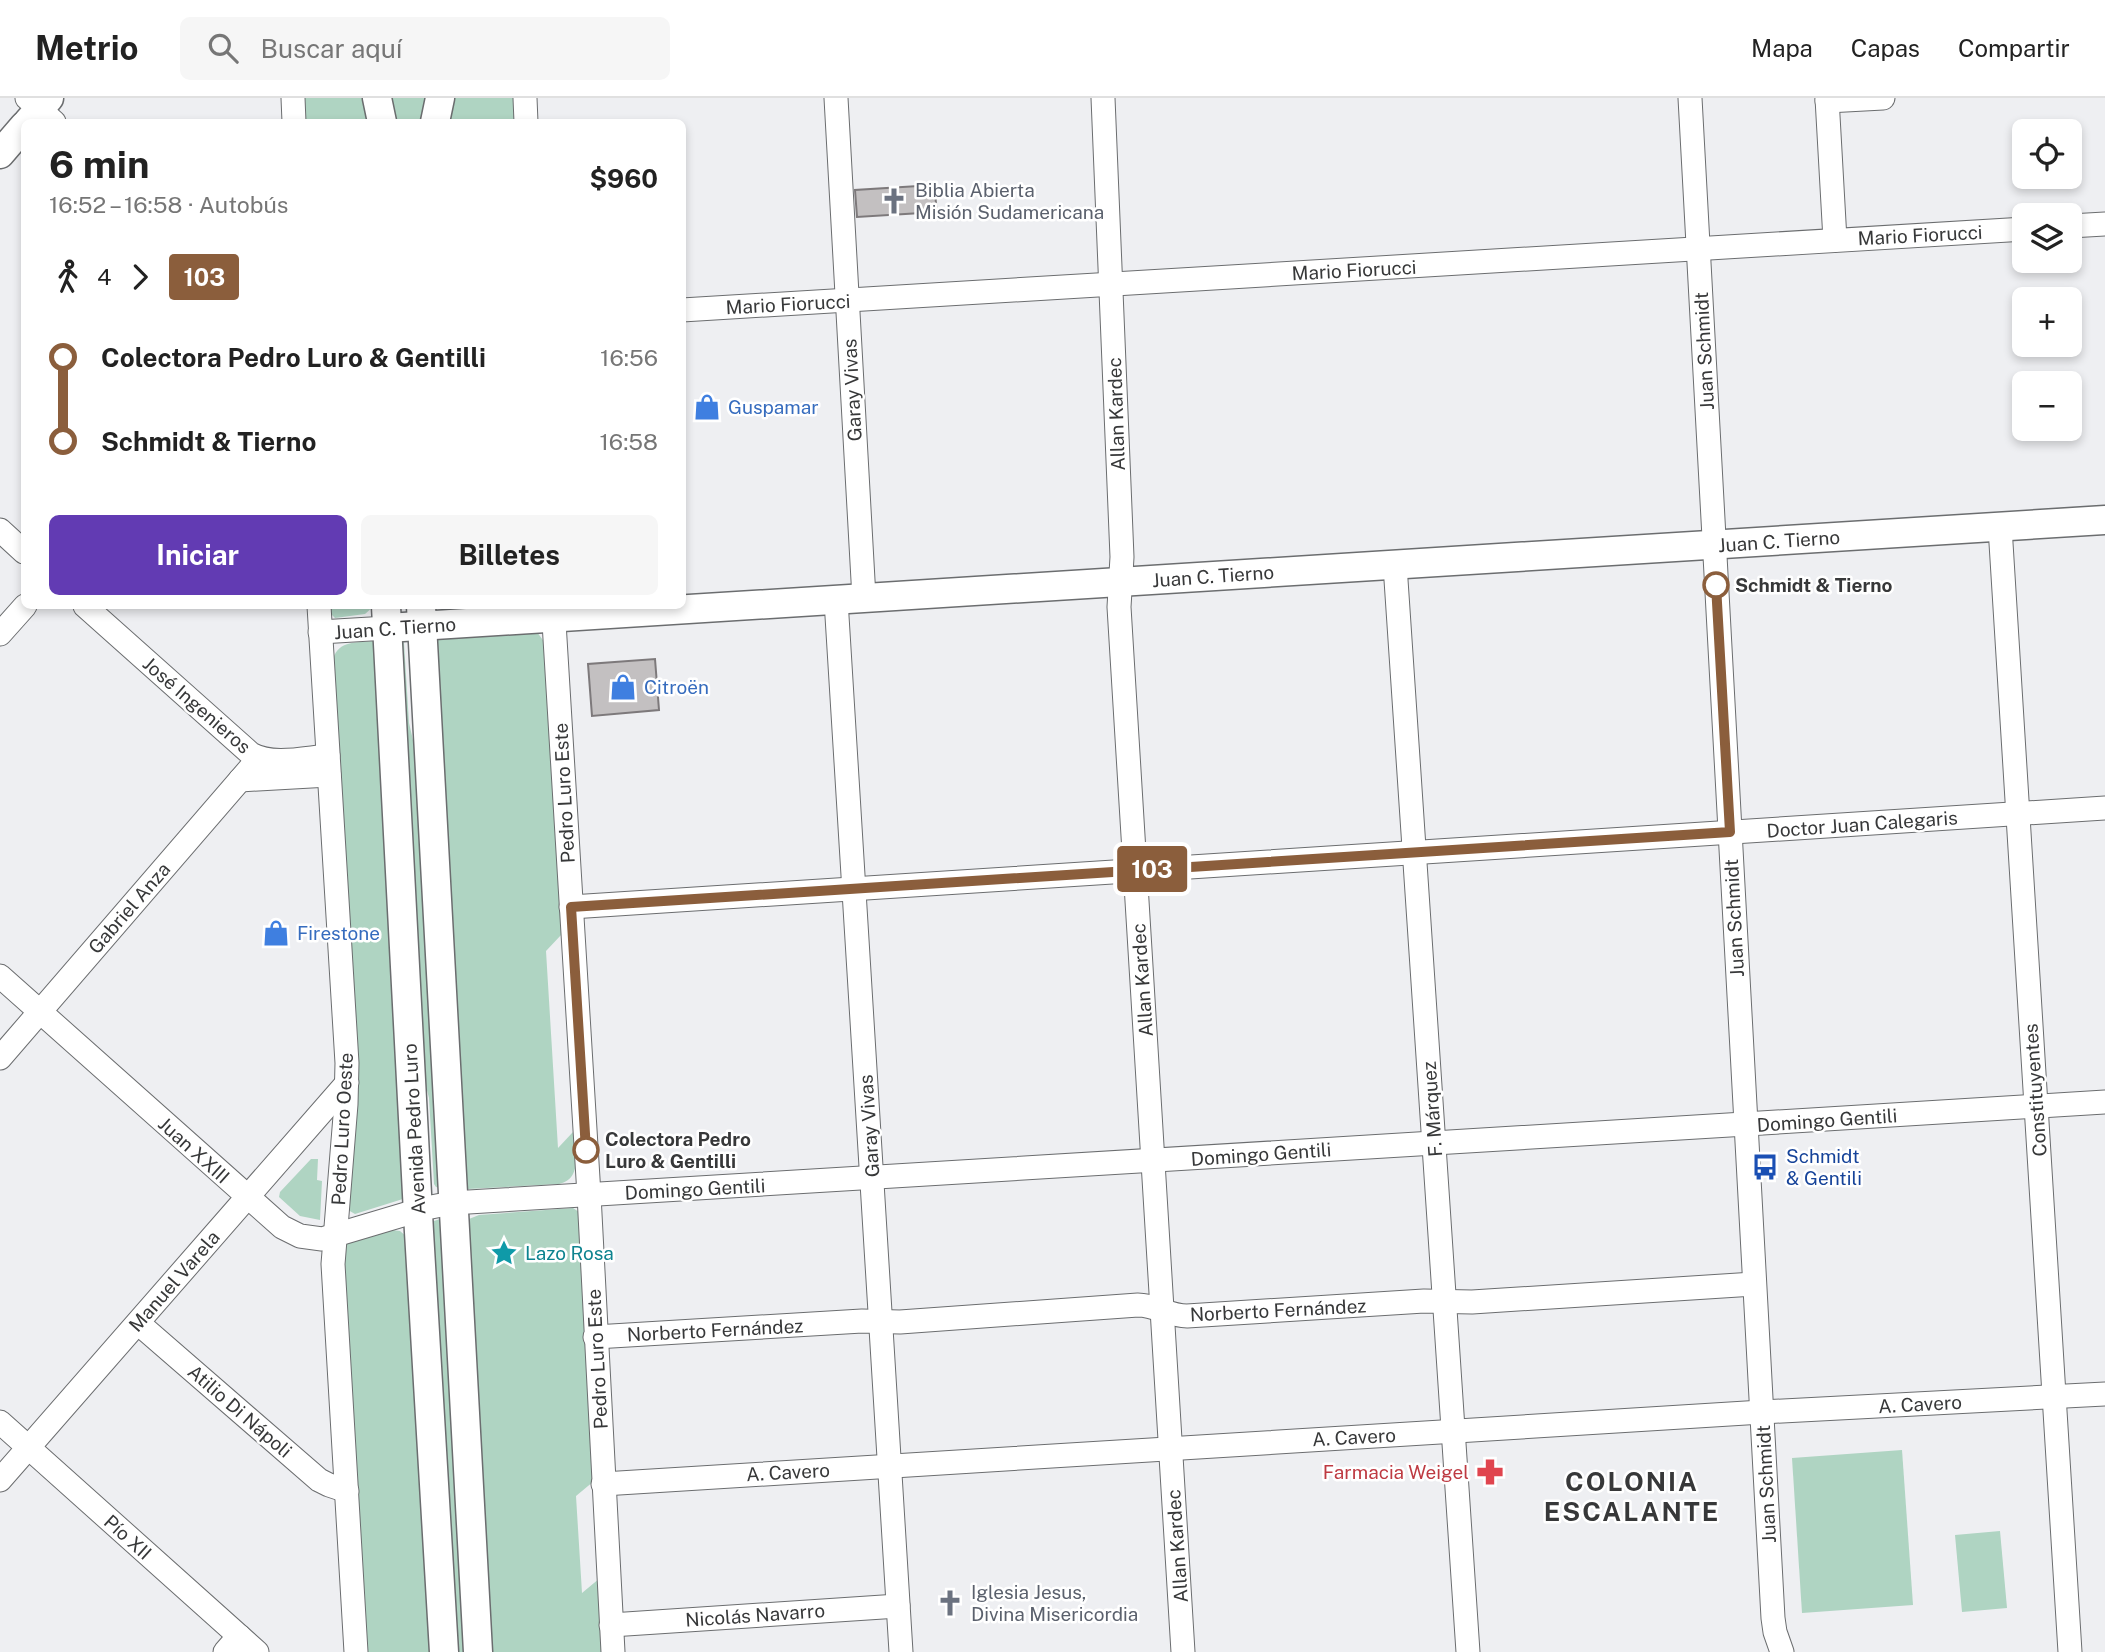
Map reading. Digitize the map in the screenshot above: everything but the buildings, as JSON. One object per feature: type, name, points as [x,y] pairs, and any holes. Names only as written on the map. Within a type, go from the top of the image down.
[{"type":"main road","points":[[377,98],[381,119]]},
{"type":"main road","points":[[436,119],[440,98]]},
{"type":"main road","points":[[0,155],[21,131]]},
{"type":"main road","name":"Juan C. Tierno","points":[[686,606],[850,599],[2105,520]]},
{"type":"main road","name":"Juan C. Tierno","points":[[386,617],[622,609]]},
{"type":"main road","name":"Avenida Pedro Luro","points":[[421,616],[478,1652]]},
{"type":"main road","name":"Avenida Pedro Luro","points":[[386,617],[444,1652]]},
{"type":"street","points":[[293,98],[294,119]]},
{"type":"street","points":[[525,98],[526,119]]},
{"type":"street","name":"Garay Vivas","points":[[836,98],[847,300],[854,888],[901,1652]]},
{"type":"street","name":"Allan Kardec","points":[[1103,98],[1122,557],[1119,607],[1183,1652]]},
{"type":"street","name":"Juan Schmidt","points":[[1690,98],[1773,1618],[1782,1652]]},
{"type":"street","points":[[1835,240],[1827,100],[1883,98]]},
{"type":"street","points":[[2082,225],[2105,224]]},
{"type":"street","name":"Mario Fiorucci","points":[[686,310],[2012,230]]},
{"type":"street","name":"Constituyentes","points":[[2000,527],[2070,1652]]},
{"type":"street","points":[[0,530],[21,549]]},
{"type":"street","name":"F. Márquez","points":[[1395,565],[1468,1652]]},
{"type":"street","points":[[0,634],[22,609]]},
{"type":"street","name":"José Ingenieros","points":[[88,609],[248,751],[259,758],[329,765]]},
{"type":"street","name":"Pedro Luro Oeste","points":[[319,609],[348,1083],[334,1273],[356,1652]]},
{"type":"street","name":"Pedro Luro Este","points":[[554,612],[613,1652]]},
{"type":"street","name":"Juan C. Tierno","points":[[320,632],[386,617]]},
{"type":"street","name":"Gabriel Anza","points":[[0,1058],[259,758]]},
{"type":"street","name":"José Ingenieros","points":[[240,780],[329,765]]},
{"type":"street","name":"Doctor Juan Calegaris","points":[[571,907],[2105,808]]},
{"type":"street","name":"Juan XXIII","points":[[0,976],[247,1197],[294,1234],[314,1239],[335,1236],[418,1210]]},
{"type":"street","name":"Manuel Varela","points":[[0,1480],[348,1083]]},
{"type":"street","name":"Domingo Gentili","points":[[418,1210],[452,1203],[2105,1102]]},
{"type":"street","name":"Norberto Fernández","points":[[595,1337],[862,1321],[906,1322],[1138,1305],[1186,1316],[1424,1301],[1472,1302],[1754,1284]]},
{"type":"street","name":"Atilio Di Nápoli","points":[[138,1322],[322,1482],[346,1491]]},
{"type":"street","name":"A. Cavero","points":[[604,1484],[1762,1412],[2105,1394]]},
{"type":"street","name":"Pío XII","points":[[0,1422],[232,1644],[257,1652]]},
{"type":"street","name":"Nicolás Navarro","points":[[611,1625],[898,1606]]},
{"type":"green space","points":[[303,98],[367,98],[371,119],[304,119]]},
{"type":"green space","points":[[386,98],[427,98],[424,119],[390,119]]},
{"type":"green space","points":[[451,98],[514,98],[515,119],[448,119]]},
{"type":"green space","points":[[330,609],[371,609],[365,614],[335,618]]},
{"type":"green space","points":[[537,632],[545,643],[562,934],[546,951],[558,1148],[573,1132],[576,1163],[572,1176],[559,1184],[468,1189],[463,1188],[433,638]]},
{"type":"green space","points":[[397,640],[404,643],[409,723],[420,770],[440,1188],[434,1184],[429,1098],[421,1067]]},
{"type":"green space","points":[[376,642],[406,1198],[355,1214],[348,1210],[359,1064],[333,659],[344,645]]},
{"type":"green space","points":[[311,1159],[318,1159],[317,1180],[322,1181],[320,1220],[300,1216],[279,1197],[280,1192]]},
{"type":"green space","points":[[573,1208],[579,1212],[594,1481],[576,1496],[582,1593],[600,1578],[604,1652],[487,1652],[465,1223],[479,1215]]},
{"type":"green space","points":[[443,1220],[469,1652],[452,1652],[431,1222]]},
{"type":"green space","points":[[392,1230],[400,1231],[408,1238],[434,1652],[366,1652],[344,1247],[348,1242]]},
{"type":"green space","points":[[1902,1450],[1913,1605],[1802,1613],[1792,1458]]},
{"type":"green space","points":[[2000,1531],[2007,1608],[1962,1612],[1955,1535]]},
{"type":"bus line","name":"103","points":[[586,1150],[571,907],[1730,832],[1716,585]]},
{"type":"place","name":"Biblia Abierta Misión Sudamericana","points":[[894,201]]},
{"type":"place","name":"Guspamar","points":[[707,407]]},
{"type":"place","name":"Schmidt & Tierno","points":[[1716,585]]},
{"type":"place","name":"Citroën","points":[[623,687]]},
{"type":"place","name":"Firestone","points":[[276,933]]},
{"type":"place","name":"Colectora Pedro Luro & Gentilli","points":[[586,1150]]},
{"type":"place","name":"Schmidt & Gentili","points":[[1765,1167]]},
{"type":"place","name":"Lazo Rosa","points":[[504,1253]]},
{"type":"place","name":"Farmacia Weigel","points":[[1490,1472]]},
{"type":"place","name":"Iglesia Jesus, Divina Misericordia","points":[[950,1603]]},
{"type":"district","name":"COLONIA ESCALANTE","points":[[1632,1496]]}]
